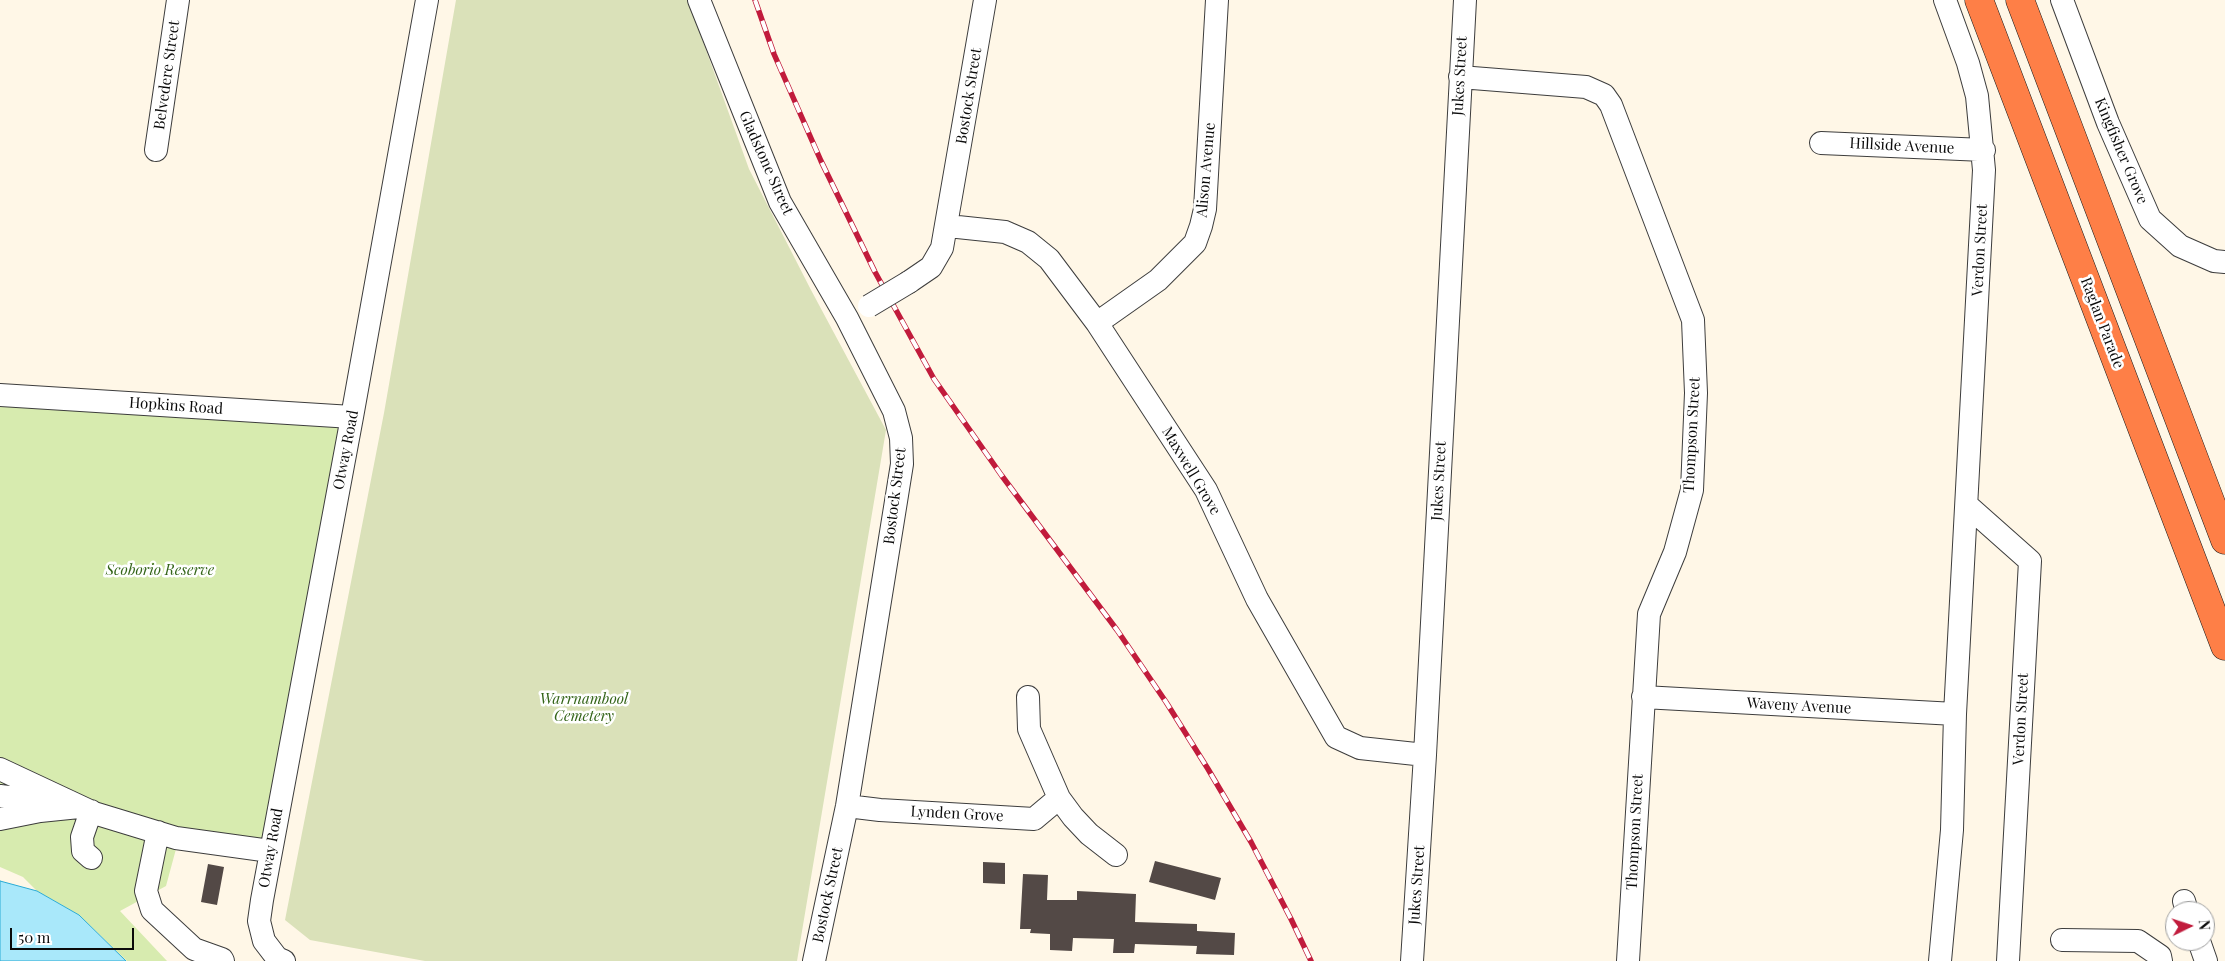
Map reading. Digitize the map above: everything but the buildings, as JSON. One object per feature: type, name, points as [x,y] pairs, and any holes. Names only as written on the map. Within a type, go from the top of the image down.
[{"type":"highway","name":"Raglan Parade","points":[[1979,0],[2225,646]]},
{"type":"highway","points":[[2020,0],[2225,540]]},
{"type":"street","name":"Belvedere Street","points":[[156,150],[178,0]]},
{"type":"street","name":"Otway Road","points":[[284,961],[277,958],[264,941],[260,922],[262,900],[427,0]]},
{"type":"street","name":"Gladstone Street","points":[[698,0],[780,202],[847,318]]},
{"type":"street","name":"Bostock Street","points":[[814,961],[847,806],[900,473],[902,449],[900,426],[894,411],[847,318],[910,282],[931,267],[942,248],[948,226],[984,0]]},
{"type":"street","name":"Alison Avenue","points":[[1097,323],[1158,280],[1194,243],[1201,226],[1205,209],[1216,0]]},
{"type":"street","name":"Jukes Street","points":[[1412,961],[1425,755],[1465,0]]},
{"type":"street","name":"Verdon Street","points":[[1940,961],[1952,830],[1955,714],[1968,506],[1984,150],[1977,96],[1968,63],[1945,0]]},
{"type":"street","name":"Kingfisher Grove","points":[[2062,0],[2108,123],[2150,219],[2180,246],[2214,261],[2225,262]]},
{"type":"street","name":"Thompson Street","points":[[1460,77],[1586,87],[1604,95],[1611,105],[1693,320],[1696,393],[1692,490],[1675,552],[1649,614],[1628,961]]},
{"type":"street","name":"Hillside Avenue","points":[[1821,143],[1984,150]]},
{"type":"street","name":"Maxwell Grove","points":[[948,226],[1005,232],[1028,242],[1049,259],[1097,323],[1206,490],[1257,598],[1336,738],[1360,748],[1425,755]]},
{"type":"street","name":"Hopkins Road","points":[[0,395],[352,417]]},
{"type":"street","name":"Verdon Street","points":[[1968,506],[2030,561],[2008,961]]},
{"type":"street","points":[[1028,697],[1029,729],[1060,798],[1073,817],[1089,834],[1116,855]]},
{"type":"street","name":"Waveny Avenue","points":[[1643,697],[1955,714]]},
{"type":"street","points":[[0,769],[86,809],[176,838],[270,852]]},
{"type":"street","points":[[0,796],[86,809]]},
{"type":"street","name":"Lynden Grove","points":[[847,806],[880,810],[1034,819],[1060,798]]},
{"type":"street","points":[[0,820],[40,811],[86,809]]},
{"type":"street","points":[[86,809],[82,838],[83,851],[91,858]]},
{"type":"street","points":[[158,832],[146,891],[152,910],[196,955],[222,959],[223,961]]},
{"type":"street","points":[[2062,940],[2138,942],[2160,956],[2162,961]]},
{"type":"green space","name":"Warrnambool Cemetery","points":[[456,0],[688,0],[749,169],[886,430],[797,961],[425,961],[310,940],[285,920],[384,413]]},
{"type":"green space","name":"Scoborio Reserve","points":[[0,395],[352,417],[270,851],[176,849],[166,886],[120,911],[167,961],[127,961],[79,915],[37,891],[23,877],[0,867]]},
{"type":"water","points":[[0,881],[37,891],[79,915],[126,961],[0,961]]},
{"type":"railway","points":[[755,0],[774,54],[821,161],[875,272],[934,379],[1002,476],[1117,630],[1166,702],[1251,842],[1311,961]]}]
